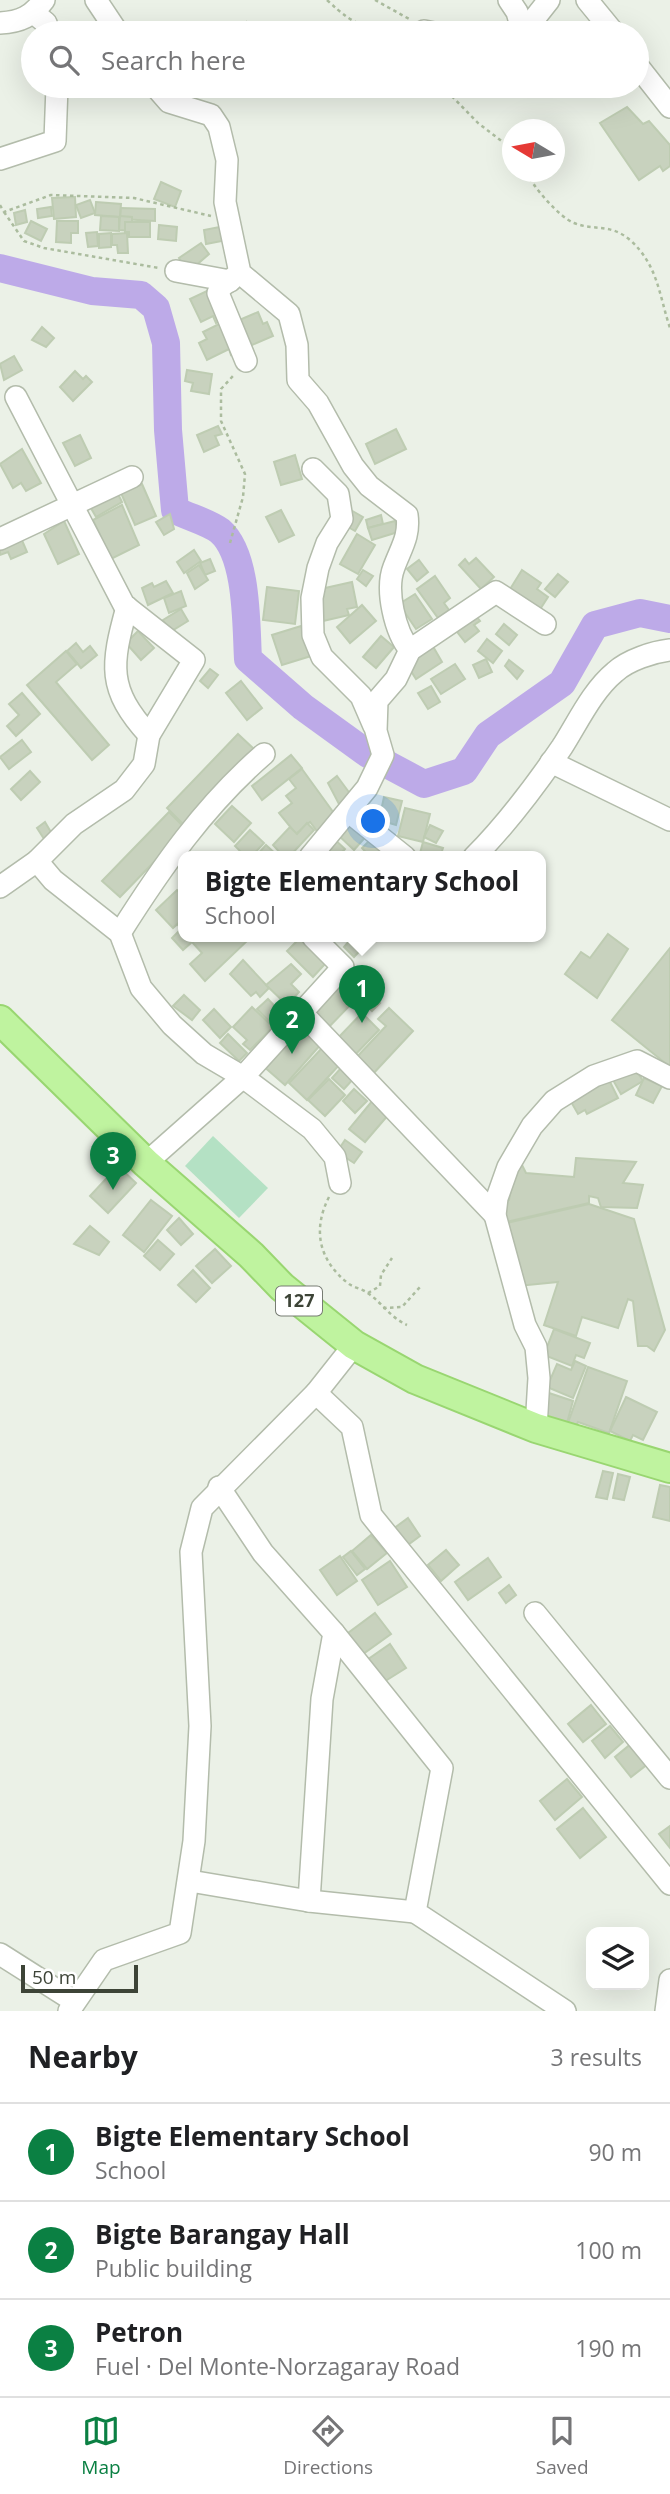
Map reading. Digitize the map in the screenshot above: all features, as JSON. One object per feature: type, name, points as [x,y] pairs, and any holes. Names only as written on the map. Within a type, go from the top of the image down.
[{"type":"main road","name":"127","points":[[0,1020],[146,1163],[251,1255],[282,1287],[354,1345],[415,1379],[536,1428],[670,1468]]},
{"type":"street","points":[[96,0],[110,21]]},
{"type":"street","points":[[509,0],[520,21]]},
{"type":"street","points":[[532,21],[549,0]]},
{"type":"street","points":[[587,0],[604,21]]},
{"type":"street","points":[[0,23],[14,23],[39,7]]},
{"type":"street","points":[[649,80],[670,107]]},
{"type":"street","points":[[0,159],[55,141],[57,98]]},
{"type":"street","points":[[166,98],[169,102],[211,115],[219,127],[227,160],[225,202],[235,277]]},
{"type":"street","points":[[176,271],[235,277],[289,314],[297,345],[298,380],[318,403],[353,466],[369,486],[407,515],[407,538],[390,580],[400,638],[410,650]]},
{"type":"street","points":[[235,277],[222,286],[219,296],[246,361]]},
{"type":"street","points":[[0,887],[37,861],[74,824],[124,790],[144,764],[149,736],[194,660],[127,607],[70,504],[16,397]]},
{"type":"street","points":[[313,469],[338,494],[342,519],[327,544],[316,576],[312,598],[313,635],[322,657],[361,696],[383,755],[367,788],[315,851]]},
{"type":"street","points":[[0,539],[132,477]]},
{"type":"street","points":[[376,731],[377,701],[396,679],[410,650],[496,592],[545,624]]},
{"type":"street","points":[[127,607],[115,648],[114,676],[130,714],[149,736]]},
{"type":"street","points":[[480,851],[551,762],[598,690],[616,671],[634,661],[670,650]]},
{"type":"street","points":[[120,933],[168,858],[238,776],[264,754]]},
{"type":"street","points":[[551,762],[670,820]]},
{"type":"street","points":[[349,812],[398,851]]},
{"type":"street","points":[[37,861],[61,887],[120,933],[141,988],[172,1025],[204,1054],[243,1077],[312,1129],[335,1157],[340,1184]]},
{"type":"street","points":[[146,1163],[243,1077],[343,967],[318,942]]},
{"type":"street","points":[[302,1013],[495,1215],[525,1325],[536,1347],[539,1378],[536,1428]]},
{"type":"street","points":[[495,1215],[508,1167],[532,1126],[554,1101],[594,1076],[637,1061],[670,1077]]},
{"type":"street","points":[[0,1954],[71,2006],[104,1960],[180,1933],[190,1881],[200,1726],[191,1552],[202,1508],[219,1487],[316,1393],[354,1345]]},
{"type":"street","points":[[316,1393],[352,1427],[371,1515],[670,1884]]},
{"type":"street","points":[[219,1487],[263,1553],[334,1633],[442,1768],[415,1912]]},
{"type":"street","points":[[535,1613],[670,1778]]},
{"type":"street","points":[[309,1901],[322,1699],[334,1633]]},
{"type":"street","points":[[190,1881],[309,1901],[415,1912],[565,2011]]},
{"type":"street","points":[[666,2011],[670,1980]]},
{"type":"path","points":[[327,0],[348,20]]},
{"type":"path","points":[[375,0],[413,21]]},
{"type":"path","points":[[454,98],[478,123],[502,141]]},
{"type":"path","points":[[532,182],[535,189],[573,223],[606,226],[630,240],[656,274],[670,328]]},
{"type":"path","points":[[4,212],[51,195],[134,198],[173,209],[228,216]]},
{"type":"path","points":[[0,205],[24,241],[44,248],[176,271]]},
{"type":"path","points":[[230,542],[243,497],[245,474],[221,421],[221,389],[246,361]]},
{"type":"path","points":[[340,1184],[323,1209],[318,1231],[324,1257],[352,1287],[368,1293],[393,1319],[407,1325]]},
{"type":"path","points":[[368,1293],[380,1286],[381,1275],[392,1258]]},
{"type":"path","points":[[383,1308],[402,1307],[420,1287]]},
{"type":"green space","points":[[213,1136],[268,1188],[239,1218],[185,1166]]},
{"type":"building","points":[[627,107],[643,124],[649,121],[670,145],[670,166],[663,171],[660,166],[639,180],[600,123]]},
{"type":"building","points":[[161,182],[181,191],[175,207],[154,199]]},
{"type":"building","points":[[75,197],[76,217],[54,219],[52,198]]},
{"type":"building","points":[[90,200],[95,213],[81,218],[76,205]]},
{"type":"building","points":[[96,202],[121,204],[120,217],[95,215]]},
{"type":"building","points":[[51,207],[52,216],[38,218],[37,209]]},
{"type":"building","points":[[121,208],[155,209],[155,221],[120,219]]},
{"type":"building","points":[[25,210],[27,222],[16,225],[14,213]]},
{"type":"building","points":[[101,216],[119,217],[119,231],[100,230]]},
{"type":"building","points":[[120,216],[132,217],[132,231],[119,230]]},
{"type":"building","points":[[31,221],[47,229],[41,241],[25,233]]},
{"type":"building","points":[[57,221],[78,221],[78,233],[71,233],[71,243],[56,242]]},
{"type":"building","points":[[125,222],[150,222],[150,237],[129,237],[129,232],[125,232]]},
{"type":"building","points":[[159,225],[177,227],[176,241],[158,239]]},
{"type":"building","points":[[225,226],[227,240],[206,244],[204,230]]},
{"type":"building","points":[[97,232],[98,246],[88,247],[86,233]]},
{"type":"building","points":[[111,233],[111,247],[99,248],[99,234]]},
{"type":"building","points":[[127,233],[128,253],[118,253],[117,245],[112,245],[112,234]]},
{"type":"building","points":[[201,243],[209,254],[193,268],[186,269],[179,258]]},
{"type":"building","points":[[209,290],[225,318],[216,323],[213,316],[201,322],[190,299]]},
{"type":"building","points":[[258,312],[263,324],[267,322],[273,336],[252,345],[237,321]]},
{"type":"building","points":[[225,321],[240,350],[231,355],[229,349],[207,360],[199,343],[207,339],[203,332]]},
{"type":"building","points":[[42,327],[54,338],[46,347],[32,340]]},
{"type":"building","points":[[14,356],[22,370],[4,380],[0,364]]},
{"type":"building","points":[[187,370],[212,374],[209,394],[191,391],[193,383],[185,381]]},
{"type":"building","points":[[75,371],[83,379],[86,376],[92,382],[73,401],[60,387]]},
{"type":"building","points":[[218,426],[222,434],[215,436],[219,445],[204,452],[197,435]]},
{"type":"building","points":[[396,429],[406,449],[375,464],[366,444]]},
{"type":"building","points":[[80,435],[91,458],[75,466],[63,443]]},
{"type":"building","points":[[22,449],[41,483],[26,491],[21,483],[13,488],[0,464]]},
{"type":"building","points":[[295,455],[302,479],[281,485],[274,462]]},
{"type":"building","points":[[142,484],[156,516],[135,525],[121,493]]},
{"type":"building","points":[[115,488],[122,502],[96,517],[88,503]]},
{"type":"building","points":[[122,505],[139,545],[111,559],[93,520]]},
{"type":"building","points":[[349,509],[363,517],[355,531],[341,523]]},
{"type":"building","points":[[281,510],[294,535],[279,542],[266,517]]},
{"type":"building","points":[[170,514],[174,529],[164,535],[156,522]]},
{"type":"building","points":[[381,515],[383,524],[368,528],[366,520]]},
{"type":"building","points":[[64,521],[79,554],[58,564],[44,534]]},
{"type":"building","points":[[395,521],[398,532],[372,540],[368,528]]},
{"type":"building","points":[[357,534],[375,545],[358,574],[340,564]]},
{"type":"building","points":[[21,538],[27,552],[11,559],[8,552],[0,555],[0,544]]},
{"type":"building","points":[[194,550],[201,561],[184,573],[177,562]]},
{"type":"building","points":[[476,558],[494,577],[481,589],[459,565],[465,559],[469,564]]},
{"type":"building","points":[[210,559],[215,571],[205,575],[200,563]]},
{"type":"building","points":[[419,560],[428,572],[417,581],[407,569]]},
{"type":"building","points":[[199,565],[208,580],[195,589],[187,573]]},
{"type":"building","points":[[363,570],[373,576],[366,586],[357,579]]},
{"type":"building","points":[[522,570],[541,583],[537,589],[548,597],[537,614],[507,594]]},
{"type":"building","points":[[558,574],[568,582],[555,597],[545,589]]},
{"type":"building","points":[[435,576],[450,598],[444,603],[449,610],[438,618],[417,589]]},
{"type":"building","points":[[166,581],[173,593],[148,605],[142,588],[152,583],[154,587]]},
{"type":"building","points":[[352,582],[357,607],[347,609],[349,615],[323,621],[316,590]]},
{"type":"building","points":[[267,587],[299,591],[295,624],[263,620]]},
{"type":"building","points":[[181,591],[186,606],[169,613],[164,598]]},
{"type":"building","points":[[415,594],[432,619],[416,629],[399,604]]},
{"type":"building","points":[[362,605],[376,621],[350,643],[337,627]]},
{"type":"building","points":[[181,609],[188,621],[170,632],[163,620]]},
{"type":"building","points":[[474,613],[480,621],[474,625],[479,631],[465,642],[454,628]]},
{"type":"building","points":[[504,624],[517,635],[509,645],[496,634]]},
{"type":"building","points":[[301,626],[311,656],[282,665],[272,635]]},
{"type":"building","points":[[138,631],[154,648],[141,660],[126,643]]},
{"type":"building","points":[[381,636],[394,647],[376,668],[363,657]]},
{"type":"building","points":[[487,639],[502,651],[493,663],[478,651]]},
{"type":"building","points":[[76,643],[83,652],[90,646],[97,655],[81,668],[67,651]]},
{"type":"building","points":[[431,643],[442,662],[416,679],[404,660]]},
{"type":"building","points":[[66,651],[77,664],[56,682],[109,745],[92,760],[27,685]]},
{"type":"building","points":[[486,659],[492,672],[479,678],[473,665]]},
{"type":"building","points":[[509,660],[523,671],[517,679],[505,666]]},
{"type":"building","points":[[455,664],[465,679],[441,694],[431,679]]},
{"type":"building","points":[[210,669],[218,675],[208,688],[200,681]]},
{"type":"building","points":[[241,681],[262,708],[247,720],[226,693]]},
{"type":"building","points":[[431,686],[440,702],[428,709],[418,693]]},
{"type":"building","points":[[22,693],[40,714],[16,736],[7,726],[19,715],[9,704]]},
{"type":"building","points":[[238,734],[255,750],[184,825],[167,808]]},
{"type":"building","points":[[22,740],[31,752],[9,769],[0,757]]},
{"type":"building","points":[[291,755],[302,768],[262,800],[252,786]]},
{"type":"building","points":[[302,769],[336,816],[317,831],[310,822],[296,834],[279,813],[292,803],[286,796],[296,788],[289,779]]},
{"type":"building","points":[[30,771],[40,782],[21,800],[11,789]]},
{"type":"building","points":[[337,776],[351,795],[339,804],[328,783]]},
{"type":"building","points":[[384,797],[402,801],[396,825],[379,820]]},
{"type":"building","points":[[232,806],[251,823],[234,842],[215,824]]},
{"type":"building","points":[[405,808],[430,814],[423,842],[398,836]]},
{"type":"building","points":[[169,812],[186,829],[120,897],[102,881]]},
{"type":"building","points":[[351,819],[368,834],[354,850],[337,834]]},
{"type":"building","points":[[45,822],[52,834],[44,839],[37,828]]},
{"type":"building","points":[[307,823],[314,830],[295,851],[278,851],[273,845],[290,827],[297,834]]},
{"type":"building","points":[[430,825],[443,831],[436,843],[424,837]]},
{"type":"building","points":[[250,830],[264,843],[257,851],[240,851],[235,846]]},
{"type":"building","points":[[331,836],[345,849],[322,851],[320,849]]},
{"type":"building","points":[[373,837],[385,850],[365,851],[362,848]]},
{"type":"building","points":[[423,842],[443,848],[442,851],[421,851]]},
{"type":"building","points":[[266,845],[272,851],[260,851]]},
{"type":"building","points":[[178,891],[178,923],[173,928],[156,910]]},
{"type":"building","points":[[178,932],[178,942],[192,942],[183,950],[172,938]]},
{"type":"building","points":[[608,934],[628,949],[597,998],[565,974],[581,952],[590,958]]},
{"type":"building","points":[[192,942],[246,942],[205,981],[190,964],[202,953]]},
{"type":"building","points":[[296,942],[304,942],[325,964],[313,977],[287,951]]},
{"type":"building","points":[[348,942],[368,942],[354,957],[344,947]]},
{"type":"building","points":[[670,948],[670,1067],[612,1020]]},
{"type":"building","points":[[243,960],[269,988],[260,997],[256,992],[251,996],[230,974]]},
{"type":"building","points":[[291,964],[301,974],[291,984],[299,992],[287,1005],[266,985]]},
{"type":"building","points":[[355,971],[374,990],[370,993],[380,1003],[372,1011],[343,983]]},
{"type":"building","points":[[341,982],[357,998],[325,1031],[309,1015]]},
{"type":"building","points":[[184,995],[200,1010],[192,1020],[173,1006]]},
{"type":"building","points":[[268,999],[283,1015],[273,1025],[257,1009]]},
{"type":"building","points":[[252,1007],[273,1027],[250,1050],[243,1044],[247,1040],[233,1027]]},
{"type":"building","points":[[389,1008],[413,1031],[371,1076],[354,1060],[386,1026],[378,1019]]},
{"type":"building","points":[[214,1009],[231,1027],[220,1038],[203,1020]]},
{"type":"building","points":[[362,1013],[379,1030],[352,1058],[335,1041]]},
{"type":"building","points":[[299,1023],[322,1043],[285,1085],[262,1065]]},
{"type":"building","points":[[228,1034],[247,1053],[239,1061],[220,1043]]},
{"type":"building","points":[[324,1046],[341,1063],[307,1100],[289,1083]]},
{"type":"building","points":[[342,1067],[354,1078],[344,1089],[332,1078]]},
{"type":"building","points":[[635,1068],[643,1081],[621,1094],[613,1080]]},
{"type":"building","points":[[644,1078],[662,1086],[653,1103],[636,1095]]},
{"type":"building","points":[[329,1079],[345,1095],[325,1116],[308,1100]]},
{"type":"building","points":[[609,1080],[618,1098],[587,1114],[585,1110],[578,1114],[570,1100]]},
{"type":"building","points":[[354,1089],[367,1101],[355,1113],[343,1101]]},
{"type":"building","points":[[373,1100],[389,1114],[365,1142],[349,1129]]},
{"type":"building","points":[[345,1140],[362,1152],[354,1163],[337,1152]]},
{"type":"building","points":[[576,1158],[636,1162],[623,1183],[643,1185],[637,1208],[601,1207],[598,1198],[589,1196],[589,1203],[501,1223],[499,1205],[509,1200],[515,1170],[521,1163],[526,1173],[574,1177]]},
{"type":"building","points":[[118,1166],[136,1183],[108,1213],[90,1196]]},
{"type":"building","points":[[151,1200],[172,1216],[144,1252],[123,1235]]},
{"type":"building","points":[[589,1204],[634,1219],[665,1330],[654,1351],[647,1346],[638,1346],[633,1301],[628,1299],[618,1328],[582,1317],[576,1336],[544,1325],[558,1282],[518,1286],[502,1224]]},
{"type":"building","points":[[179,1218],[193,1234],[181,1245],[167,1230]]},
{"type":"building","points":[[90,1226],[109,1242],[99,1255],[74,1244]]},
{"type":"building","points":[[158,1240],[174,1254],[160,1270],[144,1256]]},
{"type":"building","points":[[215,1249],[231,1266],[212,1283],[196,1266]]},
{"type":"building","points":[[193,1270],[210,1288],[196,1302],[178,1285]]},
{"type":"building","points":[[554,1329],[590,1343],[584,1358],[576,1355],[572,1366],[544,1355]]},
{"type":"building","points":[[575,1361],[586,1366],[573,1398],[547,1387],[557,1364],[571,1370]]},
{"type":"building","points":[[588,1367],[627,1381],[609,1433],[578,1422],[576,1426],[568,1423]]},
{"type":"building","points":[[546,1392],[573,1401],[567,1423],[539,1414]]},
{"type":"building","points":[[626,1397],[657,1412],[643,1440],[633,1435],[630,1441],[610,1431]]},
{"type":"building","points":[[603,1471],[613,1473],[607,1499],[596,1497]]},
{"type":"building","points":[[618,1474],[630,1477],[624,1500],[613,1498]]},
{"type":"building","points":[[660,1485],[670,1487],[670,1521],[653,1517]]},
{"type":"building","points":[[408,1518],[420,1536],[405,1547],[393,1529]]},
{"type":"building","points":[[371,1535],[387,1553],[367,1569],[352,1551]]},
{"type":"building","points":[[446,1550],[459,1565],[441,1581],[428,1565]]},
{"type":"building","points":[[351,1551],[365,1569],[357,1575],[343,1557]]},
{"type":"building","points":[[340,1556],[357,1581],[337,1595],[320,1570]]},
{"type":"building","points":[[488,1558],[501,1577],[468,1600],[455,1582]]},
{"type":"building","points":[[390,1561],[407,1587],[378,1605],[362,1580]]},
{"type":"building","points":[[509,1585],[516,1595],[506,1603],[499,1593]]},
{"type":"building","points":[[375,1613],[391,1634],[363,1654],[348,1633]]},
{"type":"building","points":[[390,1644],[406,1668],[379,1685],[364,1662]]},
{"type":"building","points":[[591,1705],[606,1724],[583,1742],[568,1724]]},
{"type":"building","points":[[610,1726],[623,1742],[605,1758],[592,1741]]},
{"type":"building","points":[[632,1743],[649,1763],[631,1777],[615,1757]]},
{"type":"building","points":[[567,1779],[582,1797],[555,1820],[540,1801]]},
{"type":"building","points":[[583,1808],[606,1837],[580,1858],[557,1829]]},
{"type":"building","points":[[670,1826],[670,1848],[659,1834]]},
{"type":"waterway","points":[[0,268],[92,291],[141,295],[156,308],[166,343],[168,430],[175,510],[220,531],[236,556],[244,591],[248,659],[303,707],[368,754],[424,784],[464,771],[488,735],[562,683],[595,625],[640,613],[670,619]]},
{"type":"place","name":"Bigte Elementary School","points":[[362,1023]]},
{"type":"place","name":"Bigte Barangay Hall","points":[[292,1054]]},
{"type":"place","name":"Petron","points":[[113,1190]]}]
